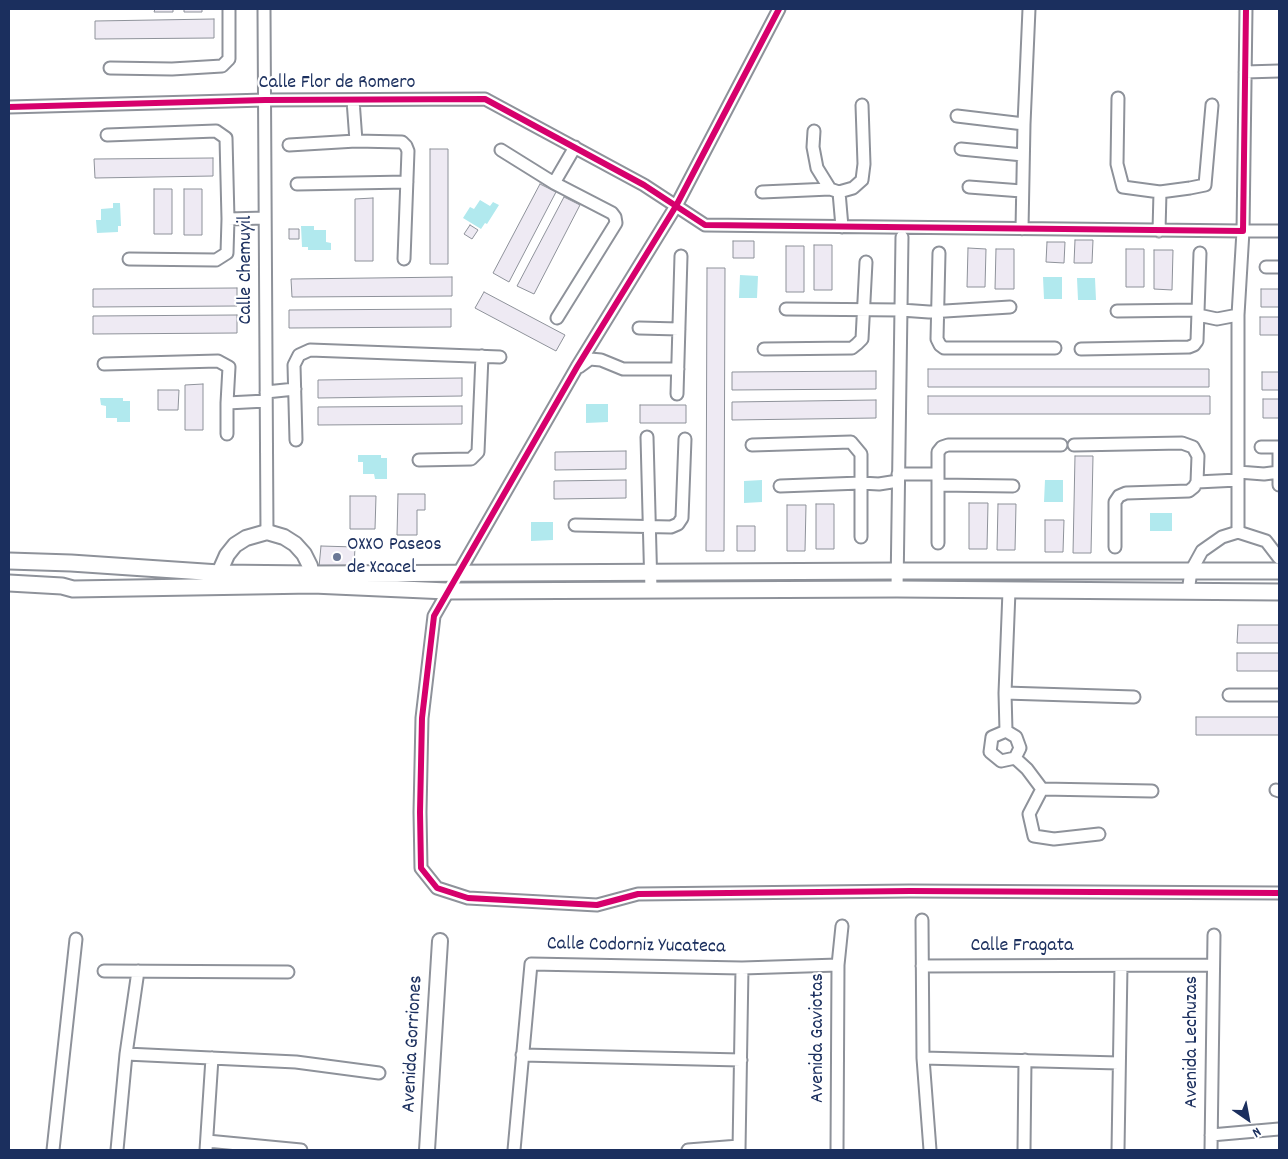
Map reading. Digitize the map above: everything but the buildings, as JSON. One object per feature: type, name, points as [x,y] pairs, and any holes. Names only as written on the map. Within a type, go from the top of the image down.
[{"type":"main road","points":[[9,561],[71,562],[217,580]]},
{"type":"main road","points":[[9,583],[62,586],[73,589],[217,580],[312,580],[459,573],[1279,571]]},
{"type":"main road","points":[[312,580],[447,591],[897,589],[1279,592]]},
{"type":"street","points":[[110,68],[172,69],[222,66],[229,59],[229,9]]},
{"type":"street","name":"Calle Chemuyil","points":[[264,9],[266,532]]},
{"type":"street","points":[[779,9],[676,206],[577,368],[434,616],[422,718],[420,812],[422,868],[437,888],[468,898],[597,905],[638,894],[910,891],[1279,892]]},
{"type":"street","points":[[1022,229],[1029,9]]},
{"type":"street","points":[[1238,532],[1238,315],[1243,231],[1246,9]]},
{"type":"street","points":[[1245,72],[1279,71]]},
{"type":"street","points":[[1118,98],[1117,164],[1122,187],[1160,192],[1205,185],[1212,105]]},
{"type":"street","name":"Calle Flor de Romero","points":[[9,107],[265,100],[485,99],[644,185],[705,225],[1279,231]]},
{"type":"street","points":[[353,100],[356,141]]},
{"type":"street","points":[[762,192],[834,191],[853,188],[862,180],[864,164],[862,104]]},
{"type":"street","points":[[957,116],[1024,124]]},
{"type":"street","points":[[107,135],[216,131],[226,138],[227,253],[216,260],[129,259]]},
{"type":"street","points":[[814,131],[813,147],[817,168],[834,191],[842,226]]},
{"type":"street","points":[[289,145],[356,141],[402,142],[408,151],[404,259]]},
{"type":"street","points":[[554,183],[575,148]]},
{"type":"street","points":[[961,149],[1023,155]]},
{"type":"street","points":[[501,150],[554,183],[612,213],[616,222],[557,318]]},
{"type":"street","points":[[297,184],[407,182]]},
{"type":"street","points":[[969,187],[1022,191]]},
{"type":"street","points":[[1159,231],[1160,192]]},
{"type":"street","points":[[228,219],[265,218]]},
{"type":"street","points":[[897,589],[902,238]]},
{"type":"street","points":[[939,253],[937,339],[940,345],[944,348],[1055,348]]},
{"type":"street","points":[[1081,349],[1189,348],[1194,345],[1197,341],[1200,253]]},
{"type":"street","points":[[677,394],[681,256]]},
{"type":"street","points":[[764,349],[852,348],[862,339],[866,262]]},
{"type":"street","points":[[1266,268],[1279,268]]},
{"type":"street","points":[[786,309],[929,312],[1010,307]]},
{"type":"street","points":[[1117,311],[1198,312],[1217,319],[1238,315]]},
{"type":"street","points":[[639,328],[679,329]]},
{"type":"street","points":[[296,440],[294,365],[299,355],[310,350],[500,357]]},
{"type":"street","points":[[419,460],[471,458],[478,452],[482,356]]},
{"type":"street","points":[[577,368],[590,359],[601,360],[623,370],[678,369]]},
{"type":"street","points":[[104,364],[218,361],[229,367],[227,434]]},
{"type":"street","points":[[227,403],[295,389]]},
{"type":"street","points":[[647,437],[650,590]]},
{"type":"street","points":[[575,525],[671,527],[678,524],[682,518],[685,439]]},
{"type":"street","points":[[752,445],[851,442],[861,454],[861,537]]},
{"type":"street","points":[[1074,445],[1182,443],[1193,447],[1198,456],[1197,482],[1189,491],[1126,493],[1119,496],[1115,502],[1115,547]]},
{"type":"street","points":[[938,543],[938,452],[942,447],[948,445],[1061,445]]},
{"type":"street","points":[[1261,447],[1279,447],[1279,485]]},
{"type":"street","points":[[1197,482],[1279,472]]},
{"type":"street","points":[[780,486],[879,484],[898,477],[1013,486]]},
{"type":"street","points":[[217,580],[227,555],[236,545],[246,538],[266,532],[284,537],[295,544],[304,554],[310,566],[312,580]]},
{"type":"street","points":[[1188,592],[1191,571],[1202,551],[1222,537],[1238,532],[1266,541],[1279,558]]},
{"type":"street","points":[[1006,732],[1005,693],[1009,591]]},
{"type":"street","points":[[1005,693],[1134,697]]},
{"type":"street","points":[[1229,695],[1279,694]]},
{"type":"street","points":[[1006,732],[1016,737],[1020,748],[1015,758],[1001,761],[990,752],[992,737],[1006,732]]},
{"type":"street","points":[[1015,758],[1027,769],[1042,789]]},
{"type":"street","points":[[1042,789],[1152,791]]},
{"type":"street","points":[[1042,789],[1029,814],[1034,836],[1054,839],[1099,834]]},
{"type":"street","points":[[922,920],[923,1058],[930,1150]]},
{"type":"street","name":"Avenida Gaviotas","points":[[837,1150],[838,965],[842,926]]},
{"type":"street","name":"Avenida Lechuzas","points":[[1211,1150],[1212,966],[1214,935]]},
{"type":"street","points":[[53,1150],[76,939]]},
{"type":"street","name":"Avenida Gorriones","points":[[427,1150],[440,941]]},
{"type":"street","name":"Calle Codorniz Yucateca","points":[[514,1150],[530,964],[742,968],[838,965]]},
{"type":"street","name":"Calle Fragata","points":[[922,966],[1212,966]]},
{"type":"street","points":[[1118,1150],[1121,966]]},
{"type":"street","name":"Calle Codorniz Yucateca","points":[[688,1150],[739,1148],[742,968]]},
{"type":"street","points":[[104,971],[288,972]]},
{"type":"street","points":[[117,1150],[126,1054],[138,972]]},
{"type":"street","points":[[126,1054],[296,1062],[379,1073]]},
{"type":"street","points":[[522,1055],[741,1060]]},
{"type":"street","points":[[212,1058],[206,1146],[301,1150]]},
{"type":"street","points":[[923,1058],[1120,1063]]},
{"type":"street","points":[[1024,1150],[1026,1060]]},
{"type":"street","points":[[1211,1135],[1279,1129]]},
{"type":"water","points":[[480,200],[490,206],[493,202],[499,205],[487,224],[485,223],[481,229],[463,218],[470,207],[474,209]]},
{"type":"water","points":[[113,203],[120,203],[121,226],[118,226],[118,232],[97,233],[96,220],[101,220],[101,209],[113,208]]},
{"type":"water","points":[[301,226],[314,226],[314,230],[326,230],[326,242],[331,243],[331,250],[308,250],[308,247],[302,247]]},
{"type":"water","points":[[740,275],[758,276],[757,298],[739,298]]},
{"type":"water","points":[[1043,277],[1062,277],[1062,299],[1044,299]]},
{"type":"water","points":[[1077,278],[1095,278],[1096,300],[1078,300]]},
{"type":"water","points":[[100,398],[123,398],[123,401],[130,401],[130,422],[117,422],[117,418],[106,418],[106,406],[101,405]]},
{"type":"water","points":[[586,404],[608,404],[608,422],[586,423]]},
{"type":"water","points":[[358,455],[381,455],[381,458],[387,458],[387,479],[375,479],[374,474],[363,474],[363,462],[358,462]]},
{"type":"water","points":[[762,480],[762,502],[744,503],[744,481]]},
{"type":"water","points":[[1045,480],[1063,480],[1063,502],[1044,502]]},
{"type":"water","points":[[1150,513],[1172,513],[1172,531],[1150,531]]},
{"type":"water","points":[[531,522],[553,522],[553,540],[531,541]]},
{"type":"cycle path","points":[[779,9],[676,206],[577,367],[434,616],[422,718],[421,868],[437,888],[468,898],[597,905],[638,894],[910,891],[1279,893]]},
{"type":"cycle path","points":[[9,107],[265,100],[485,99],[644,185],[705,225],[1243,231],[1246,9]]},
{"type":"place","name":"OXXO Paseos de Xcacel","points":[[337,557]]}]
